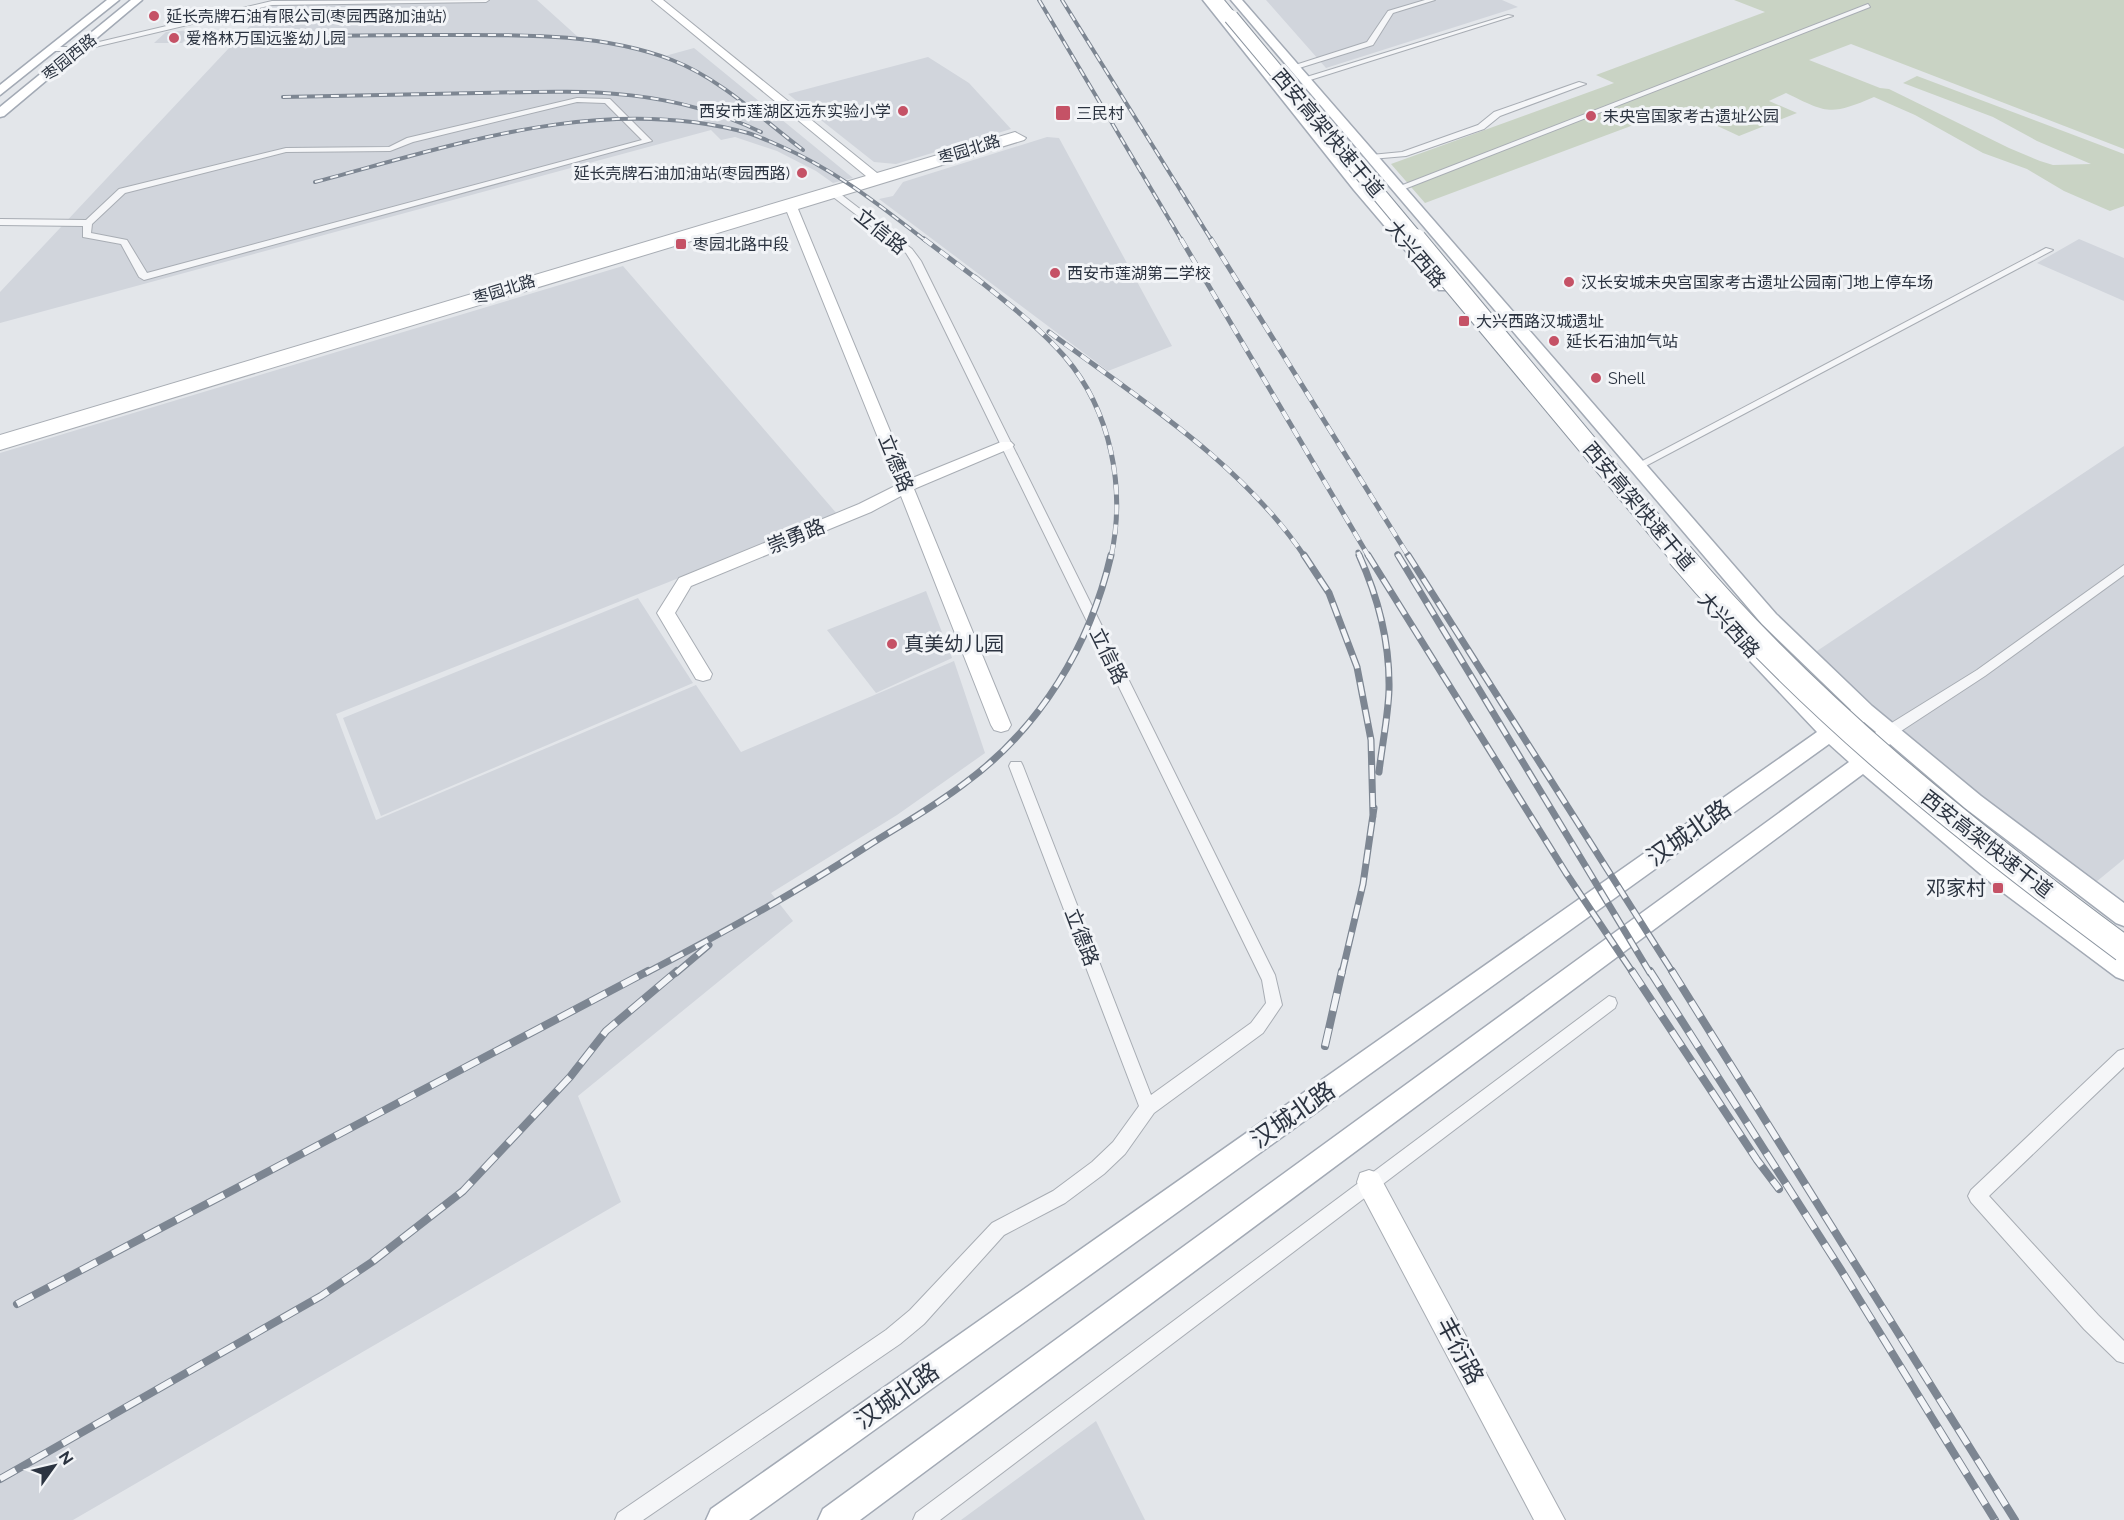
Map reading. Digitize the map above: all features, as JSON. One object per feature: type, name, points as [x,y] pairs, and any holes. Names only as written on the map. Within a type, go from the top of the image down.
[{"type":"highway","name":"西安高架快速干道","points":[[1226,5],[1751,613],[1782,645],[1852,713],[1937,786],[2004,841],[2124,930]]},
{"type":"highway","name":"西安高架快速干道","points":[[1226,5],[1682,558],[1732,615],[1832,714],[1889,765],[2016,869],[2124,949]]},
{"type":"main road","name":"枣园西路","points":[[0,91],[114,0]]},
{"type":"main road","name":"枣园西路","points":[[0,113],[137,0]]},
{"type":"main road","name":"大兴西路","points":[[1226,5],[1298,73],[1768,619],[1865,711],[1973,802],[2124,916]]},
{"type":"main road","name":"大兴西路","points":[[1226,5],[1359,187],[1714,611],[1830,734],[2005,881],[2124,970]]},
{"type":"main road","name":"汉城北路","points":[[722,1520],[1865,711]]},
{"type":"main road","points":[[834,1520],[1864,763],[1890,731]]},
{"type":"street","points":[[53,49],[78,49],[272,3],[486,0]]},
{"type":"street","name":"立信路","points":[[657,0],[877,179]]},
{"type":"street","points":[[1298,73],[1370,43],[1390,12],[1432,0]]},
{"type":"street","points":[[1399,189],[1868,6]]},
{"type":"street","points":[[1298,73],[1510,16]]},
{"type":"street","points":[[1371,157],[1403,154],[1481,127],[1497,114],[1582,84]]},
{"type":"street","points":[[0,222],[88,223],[122,191],[286,150],[390,149],[410,140],[577,99],[607,101],[648,141],[144,277],[124,242],[86,235],[88,223]]},
{"type":"street","name":"枣园北路","points":[[0,440],[1020,138],[1016,135],[877,179]]},
{"type":"street","name":"立信路","points":[[625,1520],[893,1337],[917,1317],[998,1229],[1059,1197],[1098,1168],[1119,1148],[1148,1107],[1257,1028],[1274,1005],[1270,980],[916,261],[909,251],[833,192]]},
{"type":"street","name":"枣园北路","points":[[0,445],[789,205]]},
{"type":"street","name":"立德路","points":[[789,205],[906,487],[1001,725]]},
{"type":"street","points":[[1636,467],[2049,250]]},
{"type":"street","name":"崇勇路","points":[[703,674],[666,613],[685,582],[865,508],[906,487],[1006,446]]},
{"type":"street","points":[[1890,731],[1981,673],[2124,569]]},
{"type":"street","name":"立德路","points":[[1016,766],[1148,1107]]},
{"type":"street","points":[[923,1520],[1609,1004]]},
{"type":"street","points":[[2124,1056],[1977,1196],[2091,1322],[2124,1354]]},
{"type":"street","name":"丰衍路","points":[[1370,1182],[1550,1520]]},
{"type":"shaded area","points":[[274,0],[537,0],[578,37],[627,45],[665,56],[694,48],[853,178],[833,183],[816,171],[777,151],[735,137],[721,140],[711,130],[0,323],[0,292]]},
{"type":"shaded area","points":[[1266,0],[1502,0],[1518,7],[1326,68]]},
{"type":"shaded area","name":"爱格林万国远鉴幼儿园","points":[[195,30],[182,43],[154,43],[166,32]]},
{"type":"shaded area","name":"西安市莲湖区远东实验小学","points":[[928,57],[969,83],[1011,129],[896,164],[874,162],[788,94]]},
{"type":"shaded area","name":"西安市莲湖第二学校","points":[[1047,137],[1059,138],[1172,346],[1108,371],[879,199],[893,196],[903,182]]},
{"type":"shaded area","points":[[2079,239],[2124,258],[2124,301],[2037,263]]},
{"type":"shaded area","points":[[623,266],[838,515],[336,714],[376,820],[696,685],[741,752],[954,661],[985,753],[897,815],[771,893],[793,921],[578,1096],[621,1202],[73,1520],[0,1520],[0,453]]},
{"type":"shaded area","points":[[2124,446],[2124,859],[2096,882],[1965,787],[1888,722],[1814,653]]},
{"type":"shaded area","name":"真美幼儿园","points":[[926,591],[952,658],[876,693],[827,630]]},
{"type":"shaded area","points":[[638,598],[693,683],[381,816],[343,718]]},
{"type":"shaded area","points":[[1096,1421],[1145,1520],[961,1520]]},
{"type":"green space","name":"未央宫国家考古遗址公园","points":[[1734,0],[2124,0],[2124,149],[1851,44],[1809,60],[1880,88],[1889,89],[2009,148],[2053,165],[2091,164],[2037,141],[1993,117],[1903,83],[1917,76],[2124,154],[2124,206],[2110,211],[2064,191],[2027,169],[1983,153],[1915,115],[1874,97],[1847,107],[1829,110],[1811,105],[1786,93],[1769,101],[1797,113],[1739,136],[1679,108],[1425,203],[1391,164],[1614,83],[1596,75],[1765,12]]},
{"type":"railway","points":[[1039,0],[1182,241]]},
{"type":"railway","points":[[1062,0],[1212,241]]},
{"type":"railway","points":[[248,37],[527,36],[616,44],[672,60],[690,68],[740,100],[803,150]]},
{"type":"railway","points":[[283,97],[553,92],[623,94],[691,106],[761,132]]},
{"type":"railway","points":[[315,182],[421,153],[530,129],[584,121],[639,119],[694,122],[748,133],[798,154],[855,188],[926,241]]},
{"type":"railway","points":[[924,239],[981,282]]},
{"type":"railway","points":[[1181,239],[1369,557]]},
{"type":"railway","points":[[1211,239],[1409,557]]},
{"type":"railway","points":[[975,277],[1022,315],[1055,346],[1081,378],[1094,401],[1111,451],[1115,478],[1117,504],[1111,557]]},
{"type":"railway","points":[[1049,332],[1153,408],[1220,462],[1251,491],[1305,557]]},
{"type":"railway","points":[[1358,552],[1360,557]]},
{"type":"railway","points":[[646,973],[812,881],[941,800],[992,761],[1039,711],[1075,653],[1102,589],[1111,555]]},
{"type":"railway","points":[[1304,555],[1329,593],[1357,667],[1371,740],[1373,815]]},
{"type":"railway","points":[[1359,555],[1382,621],[1389,672],[1386,721],[1379,772]]},
{"type":"railway","points":[[1368,555],[1566,873],[1633,973]]},
{"type":"railway","points":[[1398,555],[1650,973]]},
{"type":"railway","points":[[1408,555],[1673,973]]},
{"type":"railway","points":[[1373,815],[1374,808]]},
{"type":"railway","points":[[1342,973],[1363,884],[1373,815]]},
{"type":"railway","points":[[676,973],[709,945]]},
{"type":"railway","points":[[17,1304],[648,971]]},
{"type":"railway","points":[[0,1479],[321,1296],[372,1262],[463,1191],[570,1077],[606,1031],[677,971]]},
{"type":"railway","points":[[1325,1046],[1342,971]]},
{"type":"railway","points":[[1632,971],[1757,1160],[1779,1189]]},
{"type":"railway","points":[[1650,971],[1841,1270],[1995,1520]]},
{"type":"railway","points":[[1672,971],[2015,1520]]},
{"type":"place","name":"延长壳牌石油有限公司(枣园西路加油站)","points":[[154,16]]},
{"type":"place","name":"爱格林万国远鉴幼儿园","points":[[174,38]]},
{"type":"place","name":"西安市莲湖区远东实验小学","points":[[903,111]]},
{"type":"place","name":"三民村","points":[[1063,113]]},
{"type":"place","name":"未央宫国家考古遗址公园","points":[[1591,116]]},
{"type":"place","name":"延长壳牌石油加油站(枣园西路)","points":[[802,173]]},
{"type":"place","name":"枣园北路中段","points":[[681,244]]},
{"type":"place","name":"西安市莲湖第二学校","points":[[1055,273]]},
{"type":"place","name":"汉长安城未央宫国家考古遗址公园南门地上停车场","points":[[1569,282]]},
{"type":"place","name":"大兴西路汉城遗址","points":[[1464,321]]},
{"type":"place","name":"延长石油加气站","points":[[1554,341]]},
{"type":"place","name":"Shell","points":[[1596,378]]},
{"type":"place","name":"真美幼儿园","points":[[892,644]]},
{"type":"place","name":"邓家村","points":[[1998,888]]}]
